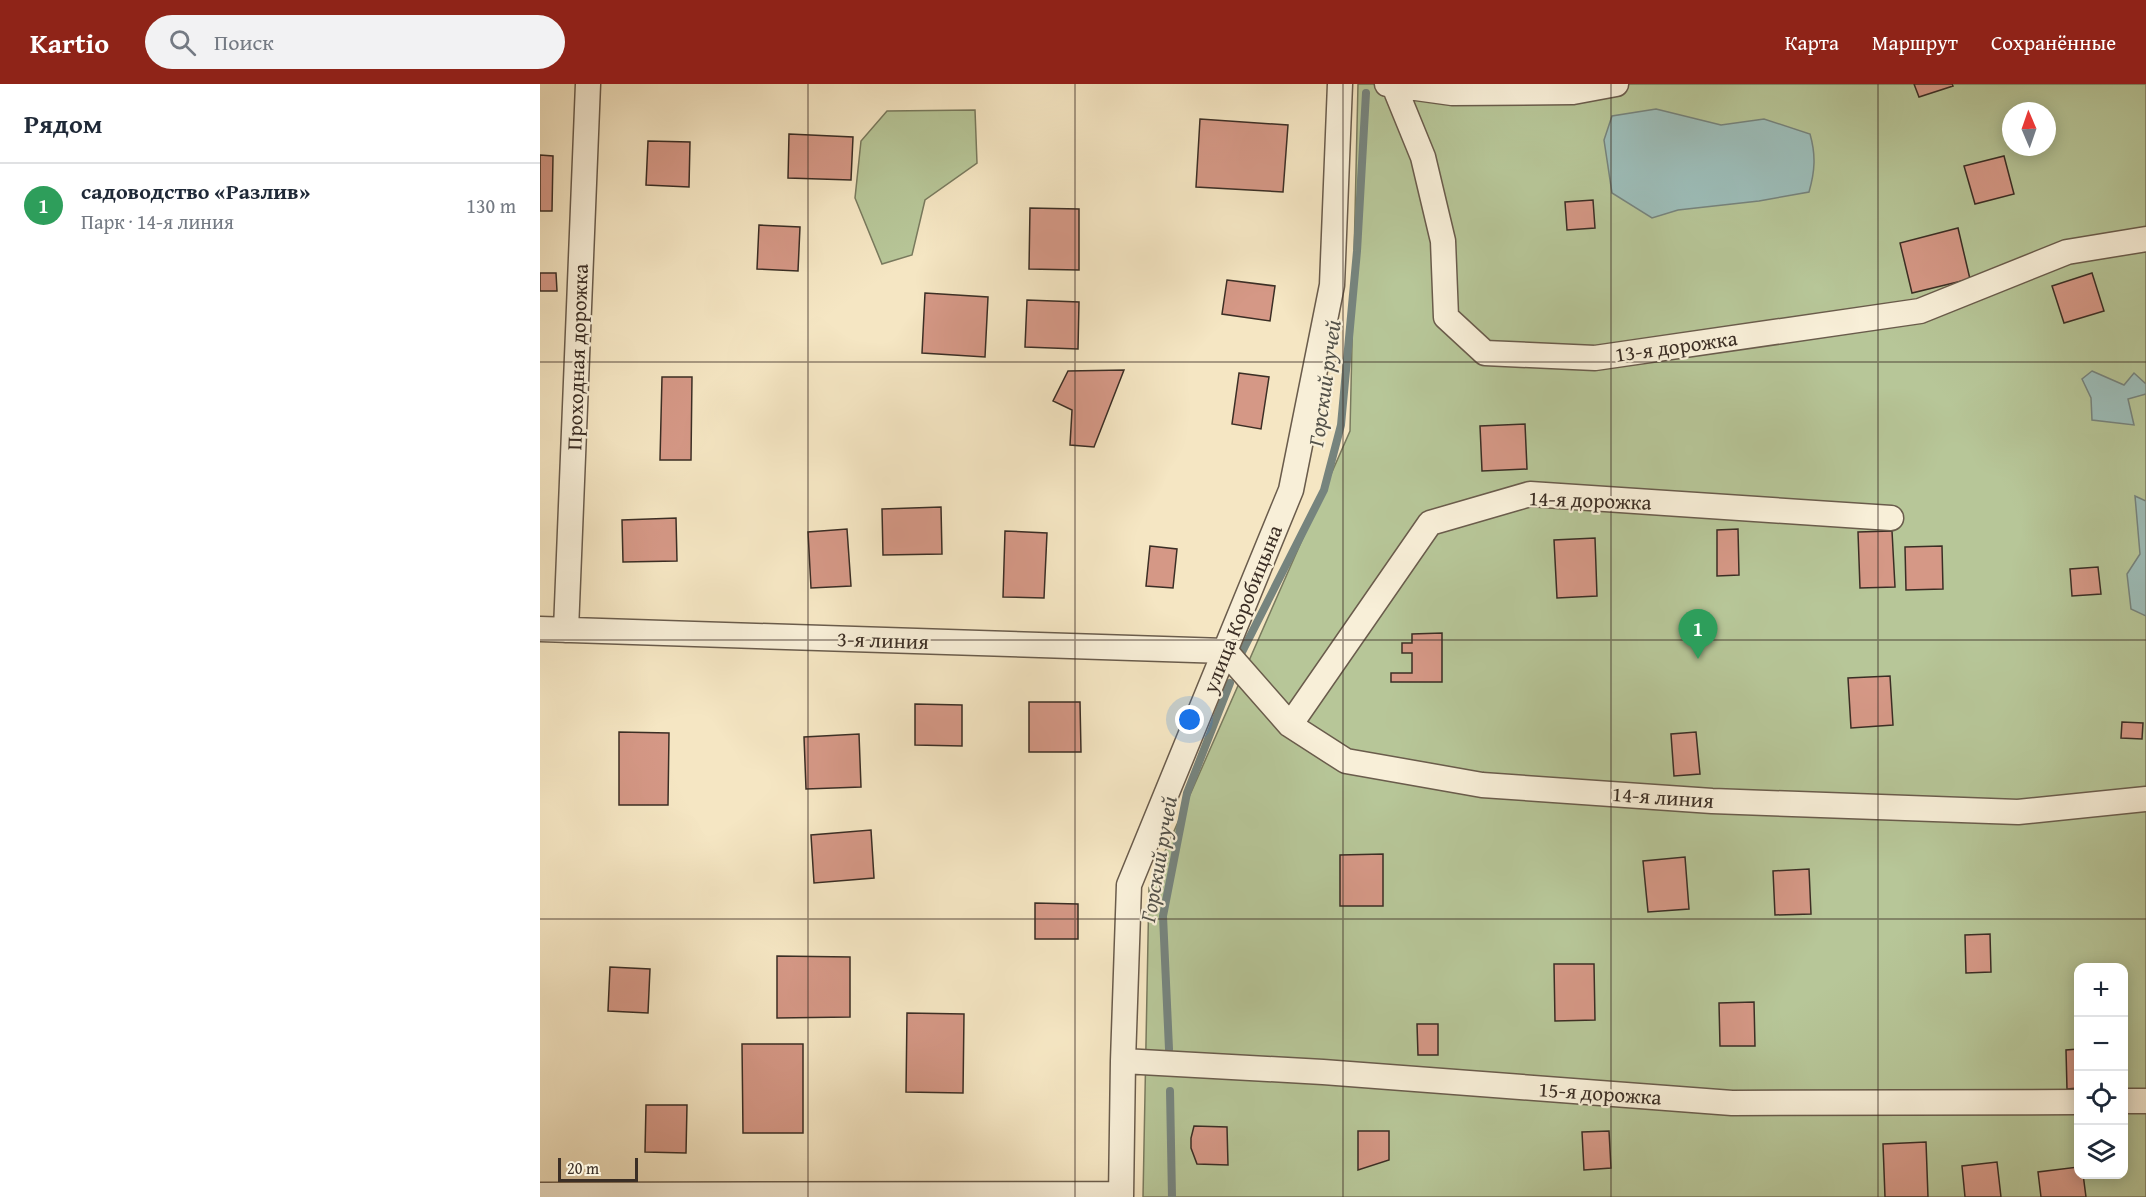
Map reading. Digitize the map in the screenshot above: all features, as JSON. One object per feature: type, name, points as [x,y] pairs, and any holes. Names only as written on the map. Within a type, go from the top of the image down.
[{"type":"street","name":"Проходная дорожка","points":[[566,630],[588,84]]},
{"type":"street","name":"улица Коробицына","points":[[1121,1196],[1129,885],[1291,490],[1332,285],[1340,84]]},
{"type":"street","points":[[1391,85],[1452,93],[1573,92],[1616,84]]},
{"type":"street","name":"13-я дорожка","points":[[1391,85],[1423,157],[1443,242],[1446,317],[1485,353],[1595,358],[1920,311],[2067,252],[2146,239]]},
{"type":"street","name":"14-я дорожка","points":[[1290,725],[1430,523],[1530,494],[1891,518]]},
{"type":"street","name":"3-я линия","points":[[540,629],[1225,651]]},
{"type":"street","name":"14-я линия","points":[[1225,651],[1290,725],[1346,761],[1482,785],[1712,801],[2018,812],[2146,799]]},
{"type":"street","name":"15-я дорожка","points":[[1123,1061],[1323,1072],[1732,1103],[2074,1102]]},
{"type":"street","points":[[2128,1101],[2146,1101]]},
{"type":"street","points":[[540,1195],[1121,1196]]},
{"type":"green space","points":[[1358,84],[2146,84],[2146,1197],[1143,1197],[1149,888],[1350,431]]},
{"type":"green space","points":[[975,110],[977,163],[925,200],[912,255],[882,264],[855,198],[861,141],[887,111]]},
{"type":"water","points":[[1656,109],[1721,125],[1764,119],[1810,134],[1814,163],[1809,192],[1759,201],[1678,210],[1652,218],[1612,193],[1604,140],[1612,116]]},
{"type":"water","points":[[2092,371],[2124,385],[2134,373],[2146,384],[2146,394],[2128,399],[2134,425],[2092,420],[2091,398],[2082,379]]},
{"type":"water","points":[[2135,496],[2146,501],[2146,616],[2131,609],[2127,574],[2140,554]]},
{"type":"building","points":[[1914,84],[1952,84],[1953,86],[1919,97]]},
{"type":"building","points":[[1200,119],[1288,125],[1283,192],[1196,187]]},
{"type":"building","points":[[789,134],[853,137],[851,180],[788,178]]},
{"type":"building","points":[[648,141],[690,142],[689,187],[646,185]]},
{"type":"building","points":[[540,155],[553,156],[552,211],[540,211]]},
{"type":"building","points":[[2004,156],[2014,194],[1975,204],[1964,166]]},
{"type":"building","points":[[1593,200],[1595,228],[1567,230],[1565,202]]},
{"type":"building","points":[[1030,208],[1079,209],[1079,270],[1029,269]]},
{"type":"building","points":[[759,225],[800,227],[798,271],[757,269]]},
{"type":"building","points":[[1958,228],[1970,279],[1912,293],[1900,243]]},
{"type":"building","points":[[540,273],[556,273],[557,291],[540,291]]},
{"type":"building","points":[[2092,273],[2104,311],[2064,323],[2052,286]]},
{"type":"building","points":[[1227,280],[1275,286],[1270,321],[1222,314]]},
{"type":"building","points":[[925,293],[988,297],[985,357],[922,353]]},
{"type":"building","points":[[1027,300],[1079,302],[1078,349],[1025,347]]},
{"type":"building","points":[[1124,370],[1094,447],[1070,445],[1072,410],[1053,401],[1068,371]]},
{"type":"building","points":[[1239,373],[1269,377],[1261,429],[1232,424]]},
{"type":"building","points":[[662,377],[692,377],[691,460],[660,460]]},
{"type":"building","points":[[1525,424],[1527,469],[1482,471],[1480,426]]},
{"type":"building","points":[[941,507],[942,554],[883,555],[882,509]]},
{"type":"building","points":[[676,518],[677,561],[623,562],[622,520]]},
{"type":"building","points":[[847,529],[851,586],[811,588],[808,532]]},
{"type":"building","points":[[1738,529],[1739,575],[1717,576],[1717,530]]},
{"type":"building","points":[[1005,531],[1047,533],[1044,598],[1003,597]]},
{"type":"building","points":[[1892,531],[1895,587],[1860,588],[1858,532]]},
{"type":"building","points":[[1595,538],[1597,596],[1557,598],[1554,540]]},
{"type":"building","points":[[1150,546],[1177,549],[1173,588],[1146,586]]},
{"type":"building","points":[[1942,546],[1943,589],[1906,590],[1905,547]]},
{"type":"building","points":[[2098,567],[2101,594],[2072,596],[2070,569]]},
{"type":"building","points":[[1442,633],[1442,682],[1391,682],[1391,673],[1412,673],[1412,653],[1402,653],[1402,643],[1412,643],[1412,634]]},
{"type":"building","points":[[1890,676],[1893,725],[1851,728],[1848,678]]},
{"type":"building","points":[[1029,702],[1080,702],[1081,752],[1029,752]]},
{"type":"building","points":[[915,704],[962,705],[962,746],[915,745]]},
{"type":"building","points":[[2122,722],[2143,723],[2142,739],[2121,738]]},
{"type":"building","points":[[619,732],[669,733],[668,805],[619,805]]},
{"type":"building","points":[[1696,732],[1700,774],[1674,776],[1671,734]]},
{"type":"building","points":[[859,734],[861,787],[806,789],[804,737]]},
{"type":"building","points":[[871,830],[874,878],[814,883],[811,835]]},
{"type":"building","points":[[1383,854],[1383,906],[1340,906],[1340,855]]},
{"type":"building","points":[[1685,857],[1689,909],[1648,912],[1643,861]]},
{"type":"building","points":[[1809,869],[1811,914],[1775,915],[1773,871]]},
{"type":"building","points":[[1035,903],[1078,904],[1078,939],[1035,939]]},
{"type":"building","points":[[1990,934],[1991,972],[1966,973],[1965,935]]},
{"type":"building","points":[[777,956],[850,957],[850,1017],[777,1018]]},
{"type":"building","points":[[1554,964],[1594,964],[1595,1020],[1555,1021]]},
{"type":"building","points":[[610,967],[650,969],[648,1013],[608,1011]]},
{"type":"building","points":[[1754,1002],[1755,1046],[1720,1046],[1719,1003]]},
{"type":"building","points":[[907,1013],[964,1014],[963,1093],[906,1092]]},
{"type":"building","points":[[1417,1024],[1438,1024],[1438,1055],[1418,1055]]},
{"type":"building","points":[[742,1044],[803,1044],[803,1133],[743,1133]]},
{"type":"building","points":[[2074,1049],[2074,1088],[2067,1089],[2066,1050]]},
{"type":"building","points":[[646,1105],[687,1105],[686,1153],[645,1152]]},
{"type":"building","points":[[1194,1126],[1227,1127],[1228,1165],[1197,1164],[1191,1148]]},
{"type":"building","points":[[1358,1131],[1389,1131],[1389,1160],[1358,1170]]},
{"type":"building","points":[[1609,1131],[1611,1168],[1584,1170],[1582,1132]]},
{"type":"building","points":[[1926,1142],[1928,1197],[1885,1197],[1883,1144]]},
{"type":"building","points":[[1997,1162],[2001,1197],[1965,1197],[1962,1166]]},
{"type":"building","points":[[2074,1168],[2074,1179],[2084,1179],[2086,1197],[2041,1197],[2038,1172]]},
{"type":"waterway","name":"Горский ручей","points":[[1239,658],[1324,490],[1341,425],[1357,251],[1366,93]]},
{"type":"waterway","name":"Горский ручей","points":[[1169,1049],[1163,916],[1187,793],[1230,683]]},
{"type":"waterway","name":"Горский ручей","points":[[1170,1091],[1172,1197]]},
{"type":"place","name":"садоводство «Разлив»","points":[[1698,659]]}]
